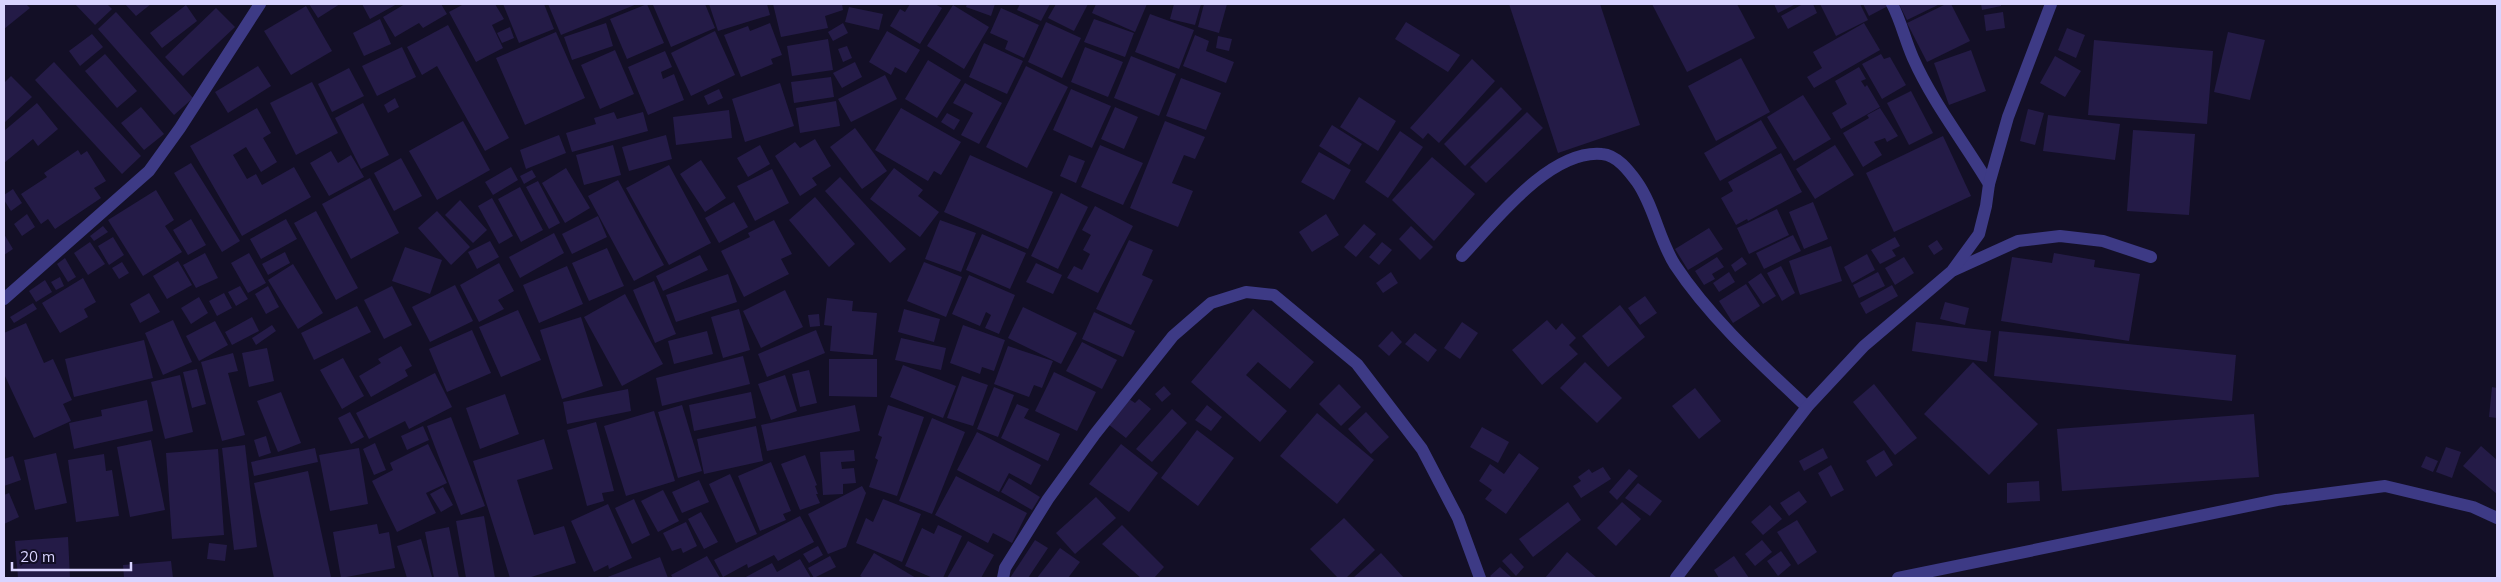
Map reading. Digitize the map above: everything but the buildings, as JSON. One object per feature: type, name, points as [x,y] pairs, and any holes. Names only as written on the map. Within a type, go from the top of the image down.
[{"type":"street","points":[[4,299],[149,171],[180,128],[260,4]]},
{"type":"street","points":[[1892,4],[1900,19],[1913,58],[1989,184]]},
{"type":"street","points":[[1676,578],[1806,407],[1864,346],[1952,271],[1979,234],[1989,184],[2008,117],[2051,4]]},
{"type":"street","points":[[1462,256],[1525,187],[1571,159],[1603,154],[1622,163],[1638,184],[1674,263],[1695,292],[1761,364],[1806,407]]},
{"type":"street","points":[[1952,271],[2018,241],[2060,236],[2103,241],[2151,257]]},
{"type":"street","points":[[1003,578],[1005,568],[1048,499],[1094,434],[1173,336],[1211,303],[1246,292],[1274,295],[1357,364],[1422,449],[1458,518],[1480,578]]},
{"type":"street","points":[[1898,578],[2277,500],[2385,486],[2473,507],[2497,518]]}]
